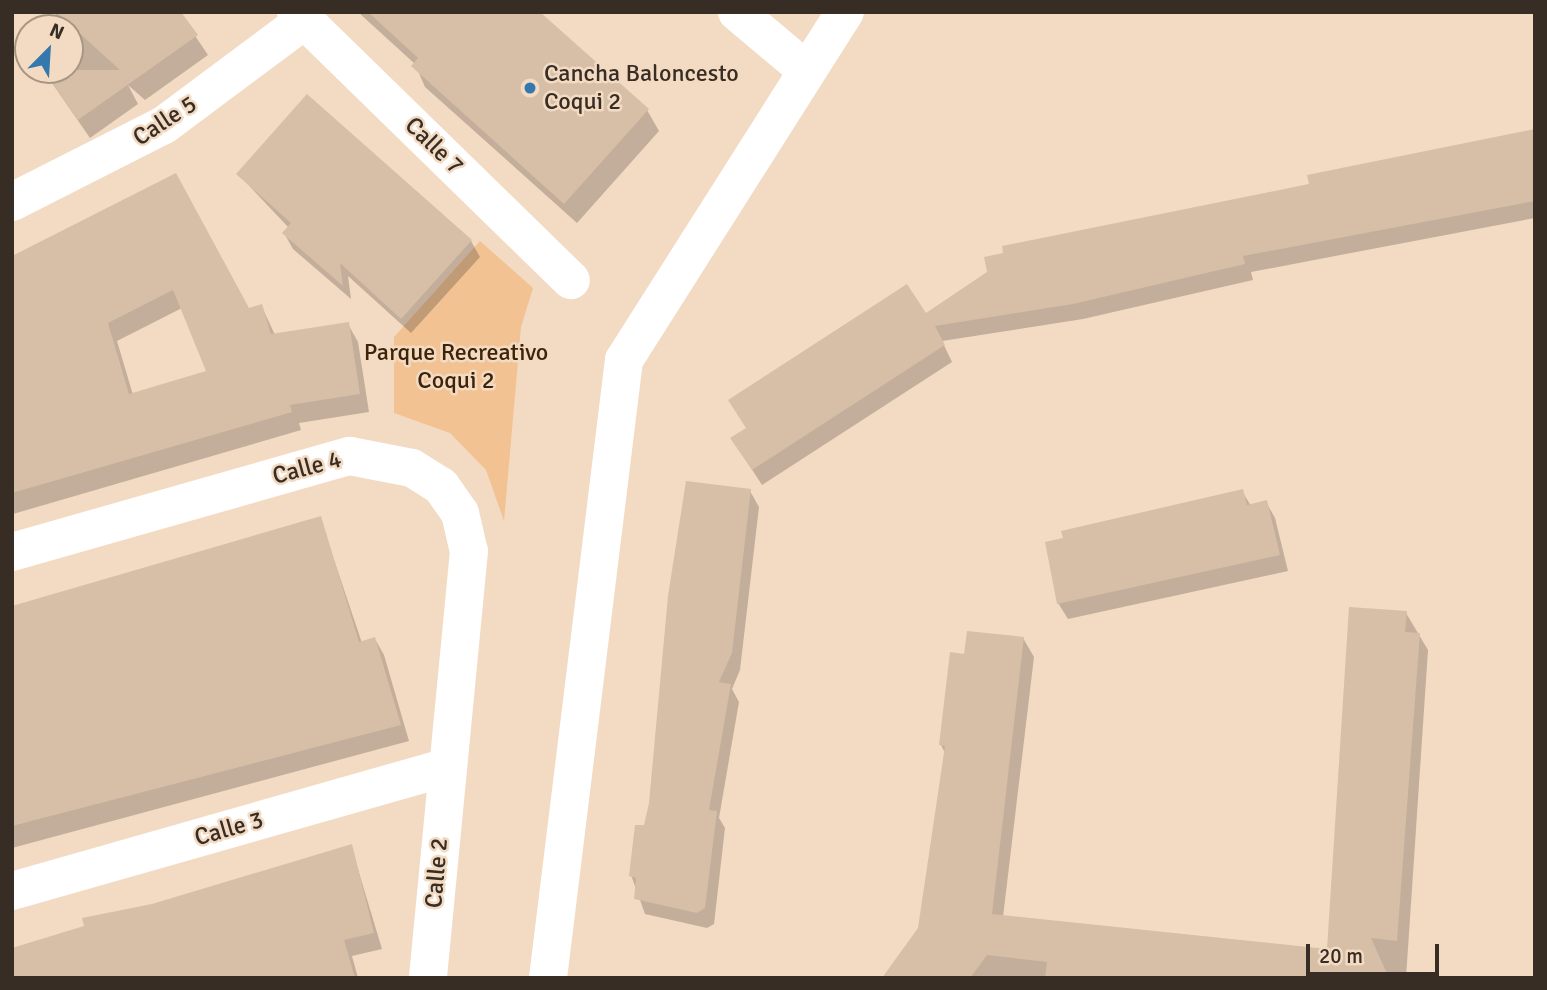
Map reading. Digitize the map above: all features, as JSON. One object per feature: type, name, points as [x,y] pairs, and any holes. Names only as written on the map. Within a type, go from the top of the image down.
[{"type":"street","points":[[737,12],[805,69]]},
{"type":"street","points":[[548,978],[624,360],[805,69],[845,12]]},
{"type":"street","name":"Calle 5","points":[[12,202],[164,125],[301,16]]},
{"type":"street","name":"Calle 7","points":[[301,16],[570,280]]},
{"type":"street","name":"Calle 4","points":[[12,552],[350,456],[412,468],[441,486],[460,513],[469,551],[447,767]]},
{"type":"street","name":"Calle 3","points":[[12,891],[447,767]]},
{"type":"street","name":"Calle 2","points":[[428,978],[447,767]]},
{"type":"green space","name":"Parque Recreativo Coqui 2","points":[[480,241],[533,288],[521,327],[504,521],[486,470],[450,433],[394,413],[394,337]]},
{"type":"building","points":[[56,12],[181,12],[198,35],[78,120],[53,84],[84,84],[84,70],[120,70],[84,37],[84,14]]},
{"type":"building","name":"Cancha Baloncesto Coqui 2","points":[[368,12],[540,12],[649,109],[564,204],[411,66],[418,58]]},
{"type":"building","points":[[307,94],[472,240],[401,319],[340,263],[343,286],[282,233],[291,223],[236,174]]},
{"type":"building","points":[[1535,129],[1535,201],[1243,256],[1245,264],[1073,304],[935,326],[945,345],[752,470],[730,438],[746,428],[728,400],[907,284],[926,313],[987,272],[984,257],[1003,253],[1002,246],[1309,184],[1307,175]]},
{"type":"building","points":[[176,173],[249,308],[262,304],[271,334],[349,322],[360,394],[290,405],[292,412],[12,493],[12,256]],"holes":[[[173,290],[206,371],[129,394],[108,323]]]},
{"type":"building","points":[[686,481],[751,489],[732,653],[719,682],[731,684],[709,810],[717,811],[705,908],[697,913],[634,899],[636,878],[629,876],[635,825],[644,825],[649,803],[668,596]]},
{"type":"building","points":[[1243,489],[1247,505],[1267,500],[1280,555],[1057,604],[1045,542],[1063,538],[1061,531]]},
{"type":"building","points":[[321,516],[359,642],[375,637],[401,725],[12,826],[12,606]]},
{"type":"building","points":[[1349,607],[1407,611],[1405,632],[1420,633],[1397,941],[1371,938],[1389,978],[1045,978],[1047,962],[987,955],[970,978],[882,978],[918,928],[945,746],[939,745],[950,652],[964,654],[967,631],[1024,637],[992,914],[1327,949]]},
{"type":"building","points":[[352,844],[374,933],[344,940],[355,978],[12,978],[12,948],[84,926],[82,918],[152,904]]},
{"type":"place","name":"Cancha Baloncesto Coqui 2","points":[[530,88]]}]
